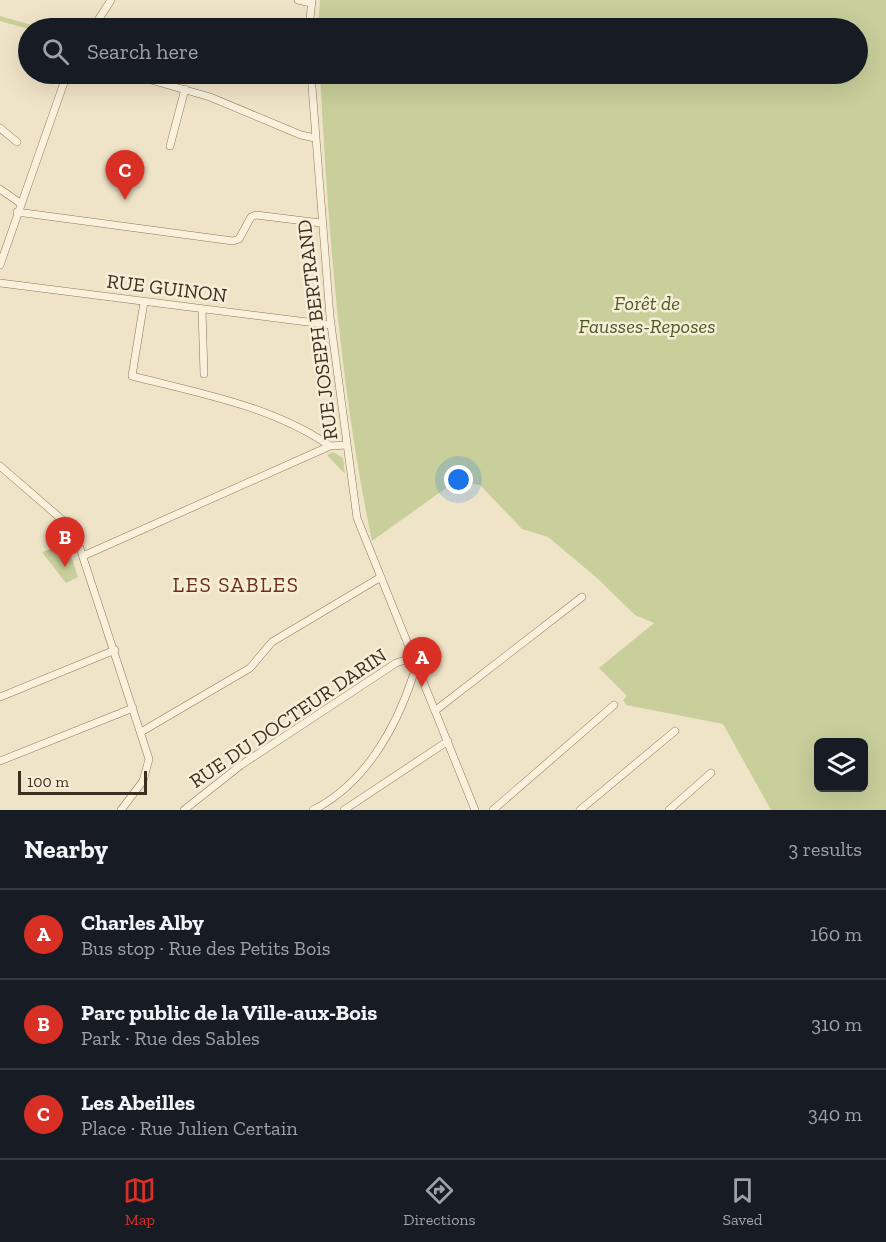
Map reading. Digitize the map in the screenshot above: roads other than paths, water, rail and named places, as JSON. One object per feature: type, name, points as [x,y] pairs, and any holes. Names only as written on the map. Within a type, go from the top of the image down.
[{"type":"street","points":[[99,18],[111,0]]},
{"type":"street","points":[[298,0],[312,1],[310,18]]},
{"type":"street","points":[[0,265],[3,244],[17,212],[63,84]]},
{"type":"street","points":[[167,84],[315,138]]},
{"type":"street","name":"RUE JOSEPH BERTRAND","points":[[312,84],[331,325],[357,518],[475,810]]},
{"type":"street","points":[[170,146],[185,89]]},
{"type":"street","points":[[0,128],[17,142]]},
{"type":"street","points":[[0,189],[20,203]]},
{"type":"street","points":[[17,212],[233,242],[239,239],[248,220],[256,215],[321,223]]},
{"type":"street","name":"RUE GUINON","points":[[0,283],[331,325]]},
{"type":"street","points":[[144,302],[132,375],[251,408],[297,427],[330,446]]},
{"type":"street","points":[[202,310],[204,374]]},
{"type":"street","points":[[83,555],[330,446],[347,445]]},
{"type":"street","points":[[0,466],[74,530],[83,555],[148,754],[148,769],[139,787],[120,810]]},
{"type":"street","points":[[141,732],[250,668],[272,642],[381,577]]},
{"type":"street","points":[[436,710],[582,597]]},
{"type":"street","points":[[0,697],[115,650]]},
{"type":"street","name":"RUE DU DOCTEUR DARIN","points":[[184,810],[241,765],[396,663],[414,657]]},
{"type":"street","points":[[316,809],[346,785],[376,753],[392,728],[413,676],[420,670]]},
{"type":"street","points":[[494,810],[614,705]]},
{"type":"street","points":[[0,761],[133,708]]},
{"type":"street","points":[[580,810],[675,731]]},
{"type":"street","points":[[344,810],[448,741]]},
{"type":"street","points":[[669,810],[711,773]]},
{"type":"place","name":"Les Abeilles","points":[[125,200]]},
{"type":"place","name":"Parc public de la Ville-aux-Bois","points":[[65,567]]},
{"type":"place","name":"Charles Alby","points":[[422,687]]},
{"type":"district","name":"LES SABLES","points":[[236,584]]},
{"type":"park label","name":"Forêt de Fausses-Reposes","points":[[647,314]]}]
